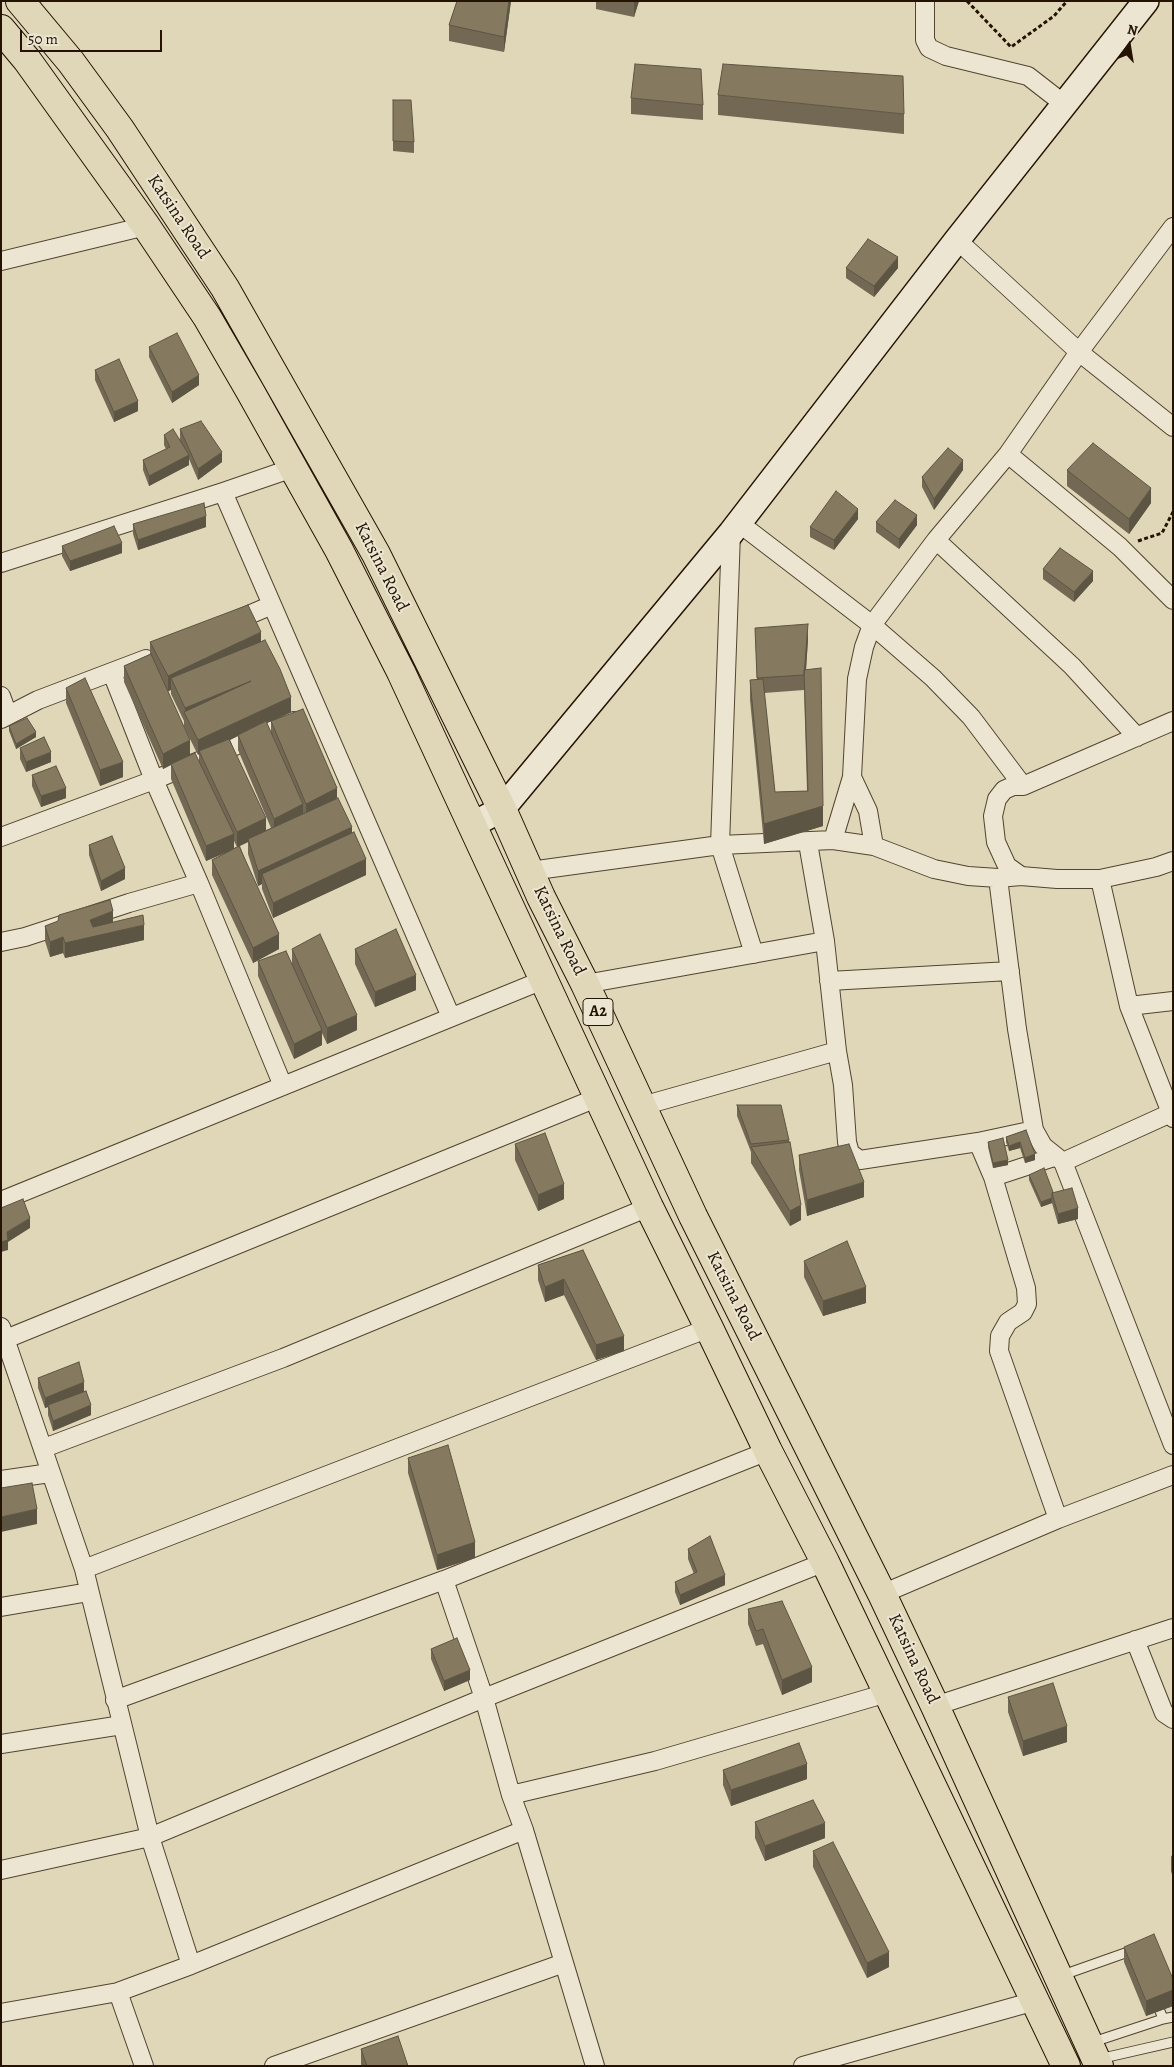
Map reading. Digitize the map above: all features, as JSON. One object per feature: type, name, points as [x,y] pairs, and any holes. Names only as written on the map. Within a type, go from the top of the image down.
[{"type":"highway","name":"Katsina Road","points":[[20,1],[71,62],[120,129],[225,288],[376,554],[502,809],[541,897],[585,984],[693,1216],[936,1706],[1095,2056]]},
{"type":"highway","name":"A2","points":[[1,29],[27,60],[146,226],[207,318],[338,550],[401,672],[649,1207],[710,1328],[768,1451],[825,1562],[1066,2066]]},
{"type":"main road","points":[[472,825],[502,809],[735,528],[957,240],[1146,1]]},
{"type":"street","points":[[925,1],[925,40],[929,48],[946,56],[1028,76],[1064,104]]},
{"type":"street","points":[[1,261],[146,226]]},
{"type":"street","points":[[833,840],[852,777],[857,679],[864,647],[872,624],[936,540],[1008,454],[1079,352],[1173,227]]},
{"type":"street","points":[[957,240],[1079,352],[1173,427]]},
{"type":"street","points":[[1008,454],[1120,547],[1173,600]]},
{"type":"street","points":[[1,563],[293,468]]},
{"type":"street","points":[[223,492],[451,1017]]},
{"type":"street","points":[[735,528],[872,624],[933,678],[971,718],[1023,786]]},
{"type":"street","points":[[735,528],[720,846],[754,954]]},
{"type":"street","points":[[936,540],[1072,666],[1137,737]]},
{"type":"street","points":[[211,632],[272,605]]},
{"type":"street","points":[[1,696],[5,717],[38,700],[112,674],[158,654]]},
{"type":"street","points":[[112,674],[154,780],[283,1086]]},
{"type":"street","points":[[1,837],[154,780],[318,710]]},
{"type":"street","points":[[1021,876],[1007,866],[996,842],[993,816],[997,799],[1004,790],[1013,786],[1023,786],[1173,722]]},
{"type":"street","points":[[852,777],[868,811],[874,846]]},
{"type":"street","points":[[530,871],[720,846],[808,843],[833,840],[874,846],[934,869],[968,876],[998,878],[1021,876],[1057,879],[1100,879],[1156,867],[1173,861]]},
{"type":"street","points":[[808,843],[825,941],[837,1051],[843,1085],[845,1129],[850,1153],[860,1160],[978,1142],[1034,1130]]},
{"type":"street","points":[[998,878],[1017,1029],[1034,1130],[1043,1146],[1059,1160],[1173,1445]]},
{"type":"street","points":[[992,1177],[1059,1160],[1172,1114],[1129,1006],[1100,879]]},
{"type":"street","points":[[1,942],[25,937],[128,903],[199,883]]},
{"type":"street","points":[[585,984],[825,941]]},
{"type":"street","points":[[829,981],[1010,971]]},
{"type":"street","points":[[1,1200],[543,980]]},
{"type":"street","points":[[1129,1006],[1173,1002]]},
{"type":"street","points":[[642,1106],[837,1051]]},
{"type":"street","points":[[191,1965],[150,1837],[84,1570],[50,1473],[44,1448],[3,1336],[599,1097]]},
{"type":"street","points":[[978,1142],[992,1177],[1026,1288],[1027,1304],[1023,1312],[1008,1322],[1000,1336],[999,1351],[1058,1518]]},
{"type":"street","points":[[44,1448],[283,1358],[649,1207]]},
{"type":"street","points":[[84,1570],[710,1328]]},
{"type":"street","points":[[115,1700],[444,1580],[768,1451]]},
{"type":"street","points":[[1,1480],[50,1473]]},
{"type":"street","points":[[882,1594],[1058,1518],[1173,1475]]},
{"type":"street","points":[[1,1870],[150,1837],[484,1698],[825,1562]]},
{"type":"street","points":[[444,1580],[484,1698],[511,1795],[524,1830],[595,2066]]},
{"type":"street","points":[[1,1607],[89,1592]]},
{"type":"street","points":[[936,1706],[1173,1628]]},
{"type":"street","points":[[1135,1640],[1164,1713],[1173,1719]]},
{"type":"street","points":[[511,1795],[655,1761],[887,1693]]},
{"type":"street","points":[[1,1744],[122,1725]]},
{"type":"street","points":[[1,2013],[118,1992],[191,1965],[524,1830]]},
{"type":"street","points":[[274,2066],[564,1962]]},
{"type":"street","points":[[118,1992],[144,2066]]},
{"type":"street","points":[[803,2066],[1035,2001]]},
{"type":"lane","points":[[1058,1977],[1128,1952],[1133,1952],[1138,1956]]},
{"type":"lane","points":[[1095,2056],[1161,2015],[1173,2018]]},
{"type":"lane","points":[[1095,2056],[1173,2042]]},
{"type":"path","points":[[967,1],[1011,47],[1054,16],[1067,1]]},
{"type":"path","points":[[1120,547],[1162,533],[1173,512]]},
{"type":"building","points":[[457,1],[509,1],[504,37],[449,25]]},
{"type":"building","points":[[635,64],[701,69],[703,105],[631,98]]},
{"type":"building","points":[[723,64],[903,76],[904,114],[718,95]]},
{"type":"building","points":[[393,100],[411,100],[414,142],[393,141]]},
{"type":"building","points":[[868,239],[898,257],[874,286],[846,268]]},
{"type":"building","points":[[177,333],[199,375],[172,392],[149,347]]},
{"type":"building","points":[[119,359],[138,401],[114,412],[95,370]]},
{"type":"building","points":[[201,421],[222,452],[198,469],[180,429]]},
{"type":"building","points":[[173,429],[189,455],[149,476],[143,460],[170,447],[164,435]]},
{"type":"building","points":[[1093,443],[1151,488],[1129,519],[1067,470]]},
{"type":"building","points":[[948,448],[963,460],[934,499],[922,477]]},
{"type":"building","points":[[836,491],[858,509],[834,540],[810,527]]},
{"type":"building","points":[[895,500],[917,515],[899,539],[876,522]]},
{"type":"building","points":[[204,503],[206,516],[138,540],[133,524]]},
{"type":"building","points":[[114,526],[122,543],[70,561],[62,546]]},
{"type":"building","points":[[1060,548],[1093,571],[1074,592],[1043,569]]},
{"type":"building","points":[[248,605],[261,632],[168,676],[150,642]]},
{"type":"building","points":[[808,624],[804,675],[757,678],[755,628]]},
{"type":"building","points":[[265,640],[280,669],[291,697],[198,740],[184,712],[251,681],[185,708],[171,678]]},
{"type":"building","points":[[151,654],[190,740],[163,754],[124,666]]},
{"type":"building","points":[[821,668],[823,806],[764,824],[750,680],[763,679],[775,792],[808,791],[804,670]]},
{"type":"building","points":[[85,678],[123,762],[100,770],[66,688]]},
{"type":"building","points":[[303,709],[337,788],[306,804],[271,721]]},
{"type":"building","points":[[27,718],[36,732],[16,744],[9,726]]},
{"type":"building","points":[[266,721],[303,804],[274,819],[238,735]]},
{"type":"building","points":[[44,737],[51,752],[26,762],[20,748]]},
{"type":"building","points":[[229,739],[266,818],[237,832],[199,751]]},
{"type":"building","points":[[195,753],[234,834],[206,846],[171,764]]},
{"type":"building","points":[[56,766],[66,788],[41,796],[32,775]]},
{"type":"building","points":[[338,798],[352,827],[258,871],[248,839]]},
{"type":"building","points":[[354,832],[366,859],[273,903],[262,874]]},
{"type":"building","points":[[112,836],[125,868],[101,881],[89,845]]},
{"type":"building","points":[[239,846],[279,934],[253,948],[212,860]]},
{"type":"building","points":[[110,900],[113,911],[90,920],[93,927],[143,915],[144,925],[65,943],[63,937],[50,942],[45,926],[58,921],[59,915]]},
{"type":"building","points":[[396,929],[416,975],[375,992],[355,949]]},
{"type":"building","points":[[320,934],[357,1015],[327,1028],[292,949]]},
{"type":"building","points":[[286,951],[322,1030],[294,1044],[258,961]]},
{"type":"building","points":[[737,1105],[781,1105],[789,1140],[751,1144]]},
{"type":"building","points":[[1026,1130],[1035,1154],[1025,1158],[1020,1142],[1009,1146],[1006,1137]]},
{"type":"building","points":[[545,1133],[564,1184],[538,1195],[515,1144]]},
{"type":"building","points":[[1003,1138],[1008,1160],[993,1163],[988,1142]]},
{"type":"building","points":[[790,1142],[801,1205],[790,1211],[751,1147]]},
{"type":"building","points":[[849,1144],[864,1182],[807,1200],[799,1155]]},
{"type":"building","points":[[1044,1168],[1053,1192],[1052,1198],[1041,1202],[1029,1175]]},
{"type":"building","points":[[1072,1188],[1078,1208],[1058,1214],[1052,1193]]},
{"type":"building","points":[[23,1199],[30,1218],[7,1232],[8,1240],[1,1242],[1,1208]]},
{"type":"building","points":[[847,1241],[866,1287],[823,1301],[804,1261]]},
{"type":"building","points":[[583,1250],[624,1336],[596,1345],[564,1279],[545,1287],[538,1265]]},
{"type":"building","points":[[79,1362],[84,1382],[45,1398],[38,1378]]},
{"type":"building","points":[[86,1391],[91,1405],[53,1421],[48,1405]]},
{"type":"building","points":[[448,1445],[475,1542],[437,1555],[408,1458]]},
{"type":"building","points":[[32,1483],[37,1509],[1,1517],[1,1488]]},
{"type":"building","points":[[710,1536],[725,1575],[680,1595],[675,1582],[697,1572],[688,1549]]},
{"type":"building","points":[[782,1601],[812,1667],[782,1680],[763,1629],[756,1631],[748,1609]]},
{"type":"building","points":[[457,1638],[470,1670],[444,1681],[431,1649]]},
{"type":"building","points":[[1053,1683],[1067,1726],[1023,1741],[1008,1697]]},
{"type":"building","points":[[799,1743],[807,1764],[731,1790],[723,1770]]},
{"type":"building","points":[[813,1800],[825,1823],[765,1846],[755,1822]]},
{"type":"building","points":[[833,1842],[889,1952],[867,1963],[813,1851]]},
{"type":"building","points":[[1154,1934],[1173,1979],[1173,1990],[1146,2001],[1124,1947]]},
{"type":"building","points":[[398,2036],[408,2066],[367,2066],[361,2049]]}]
